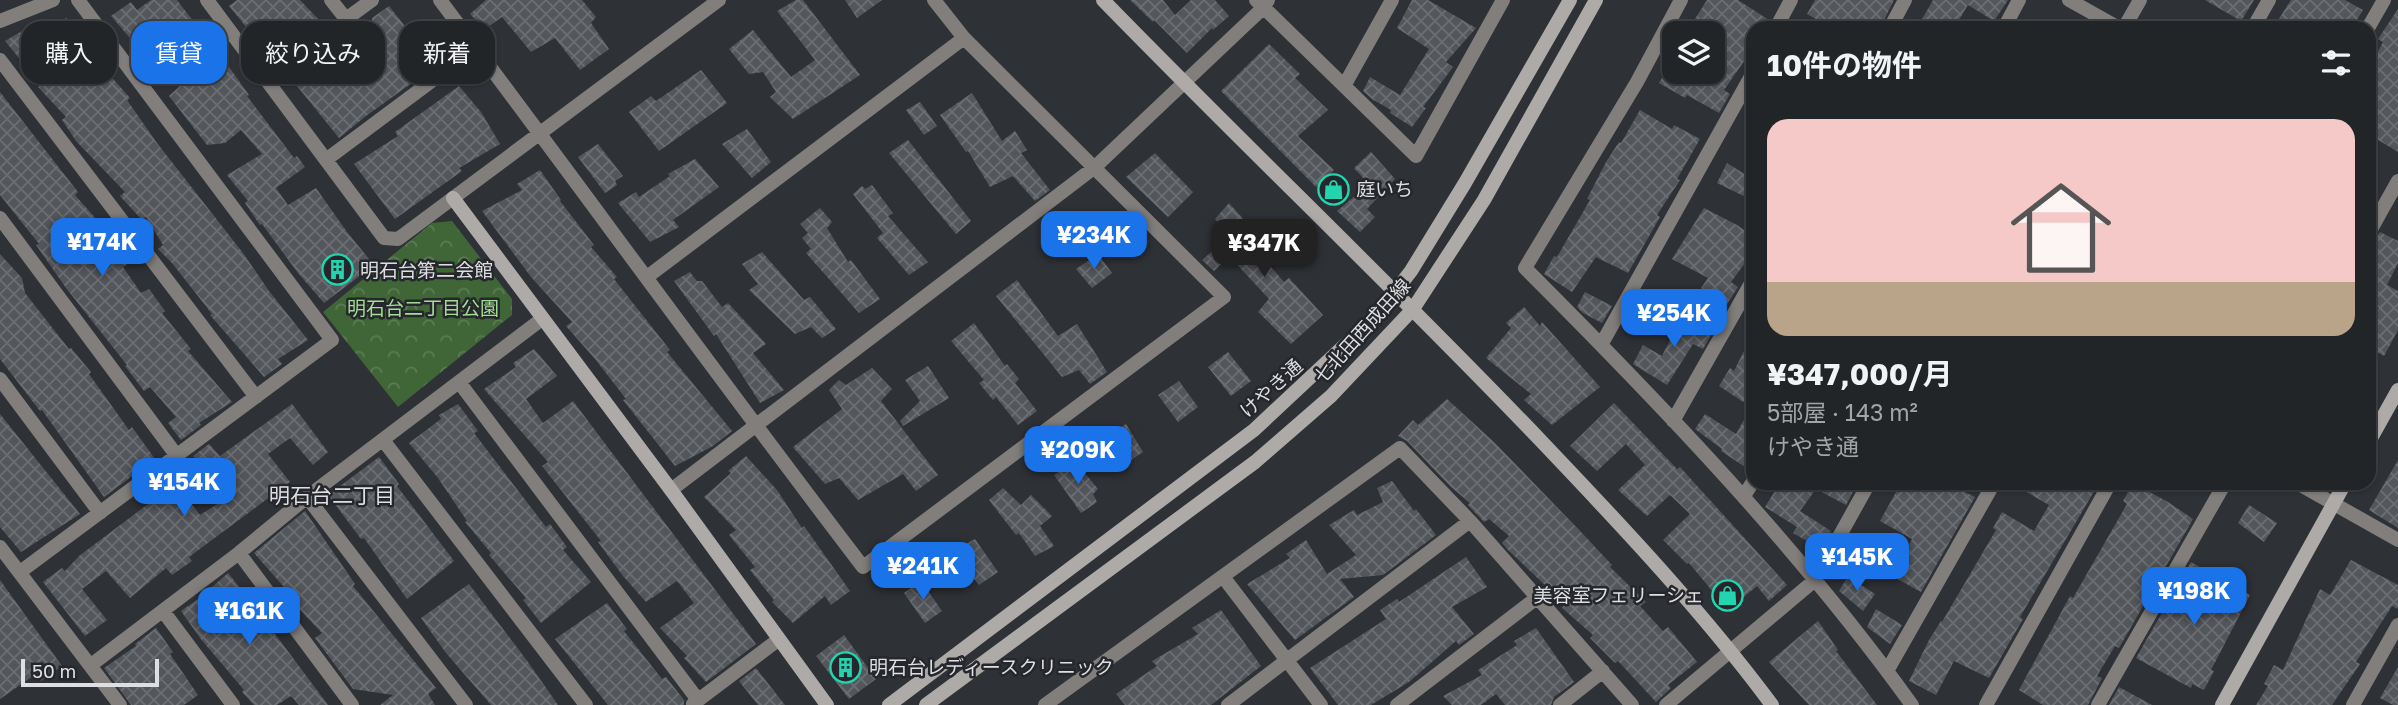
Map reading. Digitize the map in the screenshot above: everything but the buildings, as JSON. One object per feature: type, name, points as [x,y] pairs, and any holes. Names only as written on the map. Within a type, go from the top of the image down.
[{"type":"street","points":[[0,21],[53,0]]},
{"type":"street","points":[[20,572],[332,340],[78,0]]},
{"type":"street","points":[[207,0],[384,238],[398,239],[719,0]]},
{"type":"street","points":[[331,0],[346,19],[372,0]]},
{"type":"street","points":[[440,0],[456,21]]},
{"type":"street","points":[[495,74],[755,426],[863,567],[1224,297],[964,38],[934,0]]},
{"type":"street","points":[[1103,0],[1413,309],[1585,487],[1732,651],[1772,705]]},
{"type":"street","points":[[1344,86],[1392,0]]},
{"type":"street","points":[[671,490],[1095,167],[1184,83],[1262,2],[1416,156],[1503,0]]},
{"type":"street","name":"けやき通","points":[[889,705],[1254,429],[1377,315],[1396,293],[1465,183],[1570,0]]},
{"type":"street","name":"七北田西成田線","points":[[926,705],[1255,462],[1331,396],[1413,309],[1484,200],[1596,0]]},
{"type":"street","points":[[1681,0],[1637,82],[1525,268],[1744,496],[1815,580],[1912,705]]},
{"type":"street","points":[[1780,21],[1791,0]]},
{"type":"street","points":[[1894,21],[1905,0]]},
{"type":"street","points":[[2008,21],[2019,0]]},
{"type":"street","points":[[2069,0],[2109,21]]},
{"type":"street","points":[[2126,21],[2140,0]]},
{"type":"street","points":[[2257,21],[2269,0]]},
{"type":"street","points":[[2372,21],[2384,0]]},
{"type":"street","points":[[647,277],[964,38]]},
{"type":"street","points":[[0,60],[256,397]]},
{"type":"street","points":[[327,159],[428,84]]},
{"type":"street","points":[[1601,345],[1746,85]]},
{"type":"street","points":[[2376,220],[2398,181]]},
{"type":"street","points":[[453,198],[827,705]]},
{"type":"street","points":[[0,218],[177,456]]},
{"type":"street","points":[[1673,421],[1746,292]]},
{"type":"street","points":[[91,666],[542,319]]},
{"type":"street","points":[[0,379],[100,513]]},
{"type":"street","points":[[459,382],[695,702],[778,640]]},
{"type":"street","points":[[2376,429],[2398,390]]},
{"type":"street","points":[[383,440],[586,705]]},
{"type":"street","points":[[1045,705],[1400,448],[1470,521],[1632,705]]},
{"type":"street","points":[[1744,496],[1748,490]]},
{"type":"street","points":[[1666,705],[1815,580],[1865,490]]},
{"type":"street","points":[[1887,671],[1989,490]]},
{"type":"street","points":[[1986,705],[2106,490]]},
{"type":"street","points":[[2098,705],[2221,490]]},
{"type":"street","points":[[2310,490],[2398,540]]},
{"type":"street","points":[[2222,705],[2341,490]]},
{"type":"street","points":[[307,498],[466,705]]},
{"type":"street","points":[[1227,705],[1470,521]]},
{"type":"street","points":[[0,547],[120,705]]},
{"type":"street","points":[[239,553],[352,705]]},
{"type":"street","points":[[1224,578],[1321,705]]},
{"type":"street","points":[[1397,705],[1538,597]]},
{"type":"street","points":[[163,611],[233,705]]},
{"type":"street","points":[[2353,705],[2398,625]]},
{"type":"street","points":[[1560,705],[1604,671]]},
{"type":"green space","name":"明石台二丁目公園","points":[[452,221],[512,299],[512,315],[398,407],[323,312],[432,223]]},
{"type":"place","name":"庭いち","points":[[1333,189]]},
{"type":"place","name":"明石台第二会館","points":[[337,270]]},
{"type":"place","name":"美容室フェリーシェ","points":[[1727,595]]},
{"type":"place","name":"明石台レディースクリニック","points":[[846,667]]},
{"type":"district","name":"明石台二丁目","points":[[332,496]]}]
